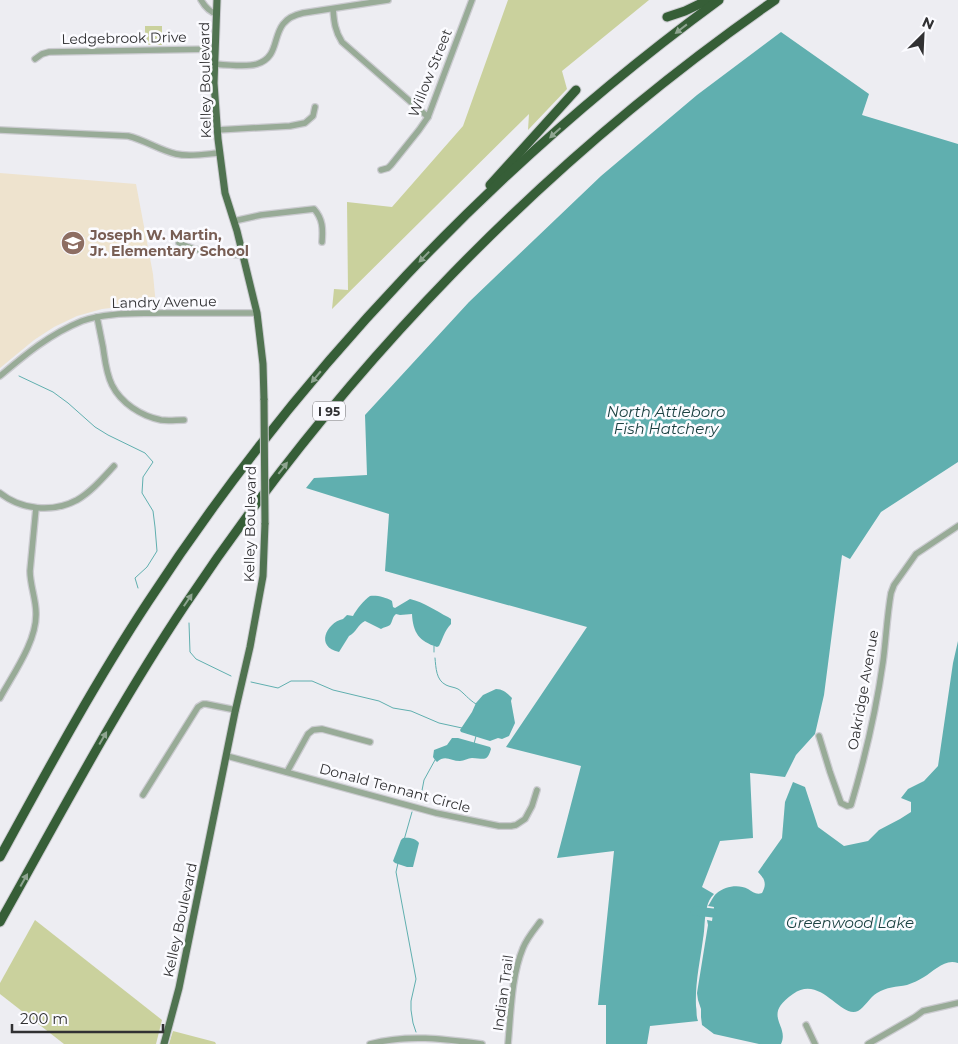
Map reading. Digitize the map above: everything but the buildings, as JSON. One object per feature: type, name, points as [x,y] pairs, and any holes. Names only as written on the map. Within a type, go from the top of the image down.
[{"type":"highway","points":[[667,17],[708,0]]},
{"type":"highway","name":"I 95","points":[[0,857],[64,741],[149,600],[201,524],[320,372],[386,297],[490,193],[564,125],[634,66],[719,0]]},
{"type":"highway","name":"I 95","points":[[0,922],[112,722],[165,635],[242,522],[333,407],[449,277],[561,170],[666,81],[724,36],[775,0]]},
{"type":"highway","points":[[437,244],[576,90]]},
{"type":"main road","name":"Kelley Boulevard","points":[[164,1044],[179,988],[263,576],[265,523],[263,364],[257,313],[225,193],[219,153],[214,83],[217,0]]},
{"type":"street","points":[[201,0],[206,8],[216,14]]},
{"type":"street","points":[[215,64],[251,65],[259,64],[267,59],[276,42],[280,28],[288,18],[300,14],[388,0]]},
{"type":"street","name":"Willow Street","points":[[381,170],[388,168],[428,117],[472,0]]},
{"type":"street","points":[[333,9],[334,23],[337,34],[342,42],[428,117]]},
{"type":"street","name":"Ledgebrook Drive","points":[[35,60],[48,52],[215,49]]},
{"type":"street","points":[[217,130],[290,126],[305,123],[313,116],[315,107]]},
{"type":"street","points":[[0,130],[128,136],[176,154],[219,153]]},
{"type":"street","points":[[234,221],[261,215],[314,209],[319,214],[323,224],[322,242]]},
{"type":"street","points":[[179,243],[189,248],[215,254],[243,255]]},
{"type":"street","name":"Landry Avenue","points":[[0,376],[39,344],[57,333],[96,317],[128,314],[257,313]]},
{"type":"street","points":[[96,317],[105,364],[112,385],[118,394],[136,411],[149,417],[162,420],[184,420]]},
{"type":"street","points":[[0,493],[18,504],[36,508],[54,507],[76,500],[90,490],[114,466]]},
{"type":"street","points":[[0,698],[29,645],[36,621],[37,611],[30,571],[36,508]]},
{"type":"street","name":"Oakridge Avenue","points":[[819,736],[841,803],[847,806],[852,805],[869,741],[883,660],[891,593],[894,585],[916,554],[958,526]]},
{"type":"street","points":[[143,796],[198,707],[206,704],[236,710]]},
{"type":"street","points":[[287,772],[306,737],[313,730],[322,730],[370,742]]},
{"type":"street","name":"Donald Tennant Circle","points":[[227,756],[436,813],[499,826],[516,825],[525,819],[537,790]]},
{"type":"street","name":"Indian Trail","points":[[508,1044],[514,983],[518,964],[525,942],[540,922]]},
{"type":"street","points":[[868,1044],[923,1011],[958,1003]]},
{"type":"street","points":[[806,1025],[815,1044]]},
{"type":"street","points":[[370,1044],[396,1039],[482,1044]]},
{"type":"shaded area","name":"Joseph W. Martin, Jr. Elementary School","points":[[0,173],[136,184],[153,274],[156,306],[128,306],[102,309],[77,316],[54,327],[34,340],[0,368]]},
{"type":"green space","points":[[508,0],[649,0],[562,71],[567,89],[528,130],[529,114],[332,309],[334,289],[348,290],[347,202],[392,207],[463,126]]},
{"type":"green space","points":[[145,26],[162,26],[162,45],[149,45],[145,41]]},
{"type":"green space","points":[[35,920],[162,1020],[156,1044],[64,1044],[0,994],[0,983]]},
{"type":"green space","points":[[173,1031],[215,1042],[216,1044],[169,1044]]},
{"type":"water","name":"North Attleboro Fish Hatchery","points":[[781,32],[869,94],[862,115],[958,144],[958,462],[881,512],[850,559],[842,555],[824,695],[815,734],[796,755],[785,777],[750,773],[753,838],[720,841],[702,887],[714,894],[706,911],[698,972],[696,997],[698,1021],[650,1026],[647,1044],[606,1044],[606,1005],[598,1005],[614,851],[557,858],[581,766],[506,747],[587,627],[385,571],[389,514],[306,488],[314,478],[367,475],[365,415],[469,302],[601,176],[697,95]]},
{"type":"water","points":[[370,596],[390,600],[395,608],[410,599],[415,600],[451,619],[451,624],[437,647],[421,639],[414,626],[412,614],[396,614],[390,625],[381,629],[365,621],[349,636],[339,652],[332,649],[325,640],[328,630],[347,615],[353,616],[360,605]]},
{"type":"water","name":"Greenwood Lake","points":[[958,641],[958,963],[949,962],[907,985],[881,991],[874,995],[858,1011],[851,1012],[821,993],[812,989],[803,989],[793,994],[779,1008],[778,1020],[783,1037],[781,1044],[759,1044],[714,1034],[702,1025],[697,993],[708,925],[707,920],[712,921],[714,907],[708,906],[713,897],[720,891],[732,886],[762,893],[764,882],[758,872],[782,838],[785,802],[793,782],[805,787],[818,827],[844,846],[868,841],[879,830],[911,812],[911,802],[901,798],[908,789],[924,781],[938,766]]},
{"type":"water","points":[[496,689],[507,693],[512,698],[515,723],[509,736],[490,741],[461,732],[460,730],[476,703],[483,695]]},
{"type":"water","points":[[452,738],[490,747],[491,749],[488,756],[484,759],[471,758],[460,761],[443,758],[437,762],[433,757],[434,750],[447,745]]},
{"type":"water","points":[[403,838],[412,838],[419,843],[413,867],[407,867],[393,861]]},
{"type":"waterway","points":[[19,376],[53,392],[95,427],[145,453],[153,462],[143,477],[142,493],[153,511],[157,551],[147,567],[135,578],[138,588]]},
{"type":"waterway","points":[[189,623],[190,652],[196,659],[231,676]]},
{"type":"waterway","points":[[434,646],[434,652]]},
{"type":"waterway","points":[[435,658],[440,680],[446,685],[458,689],[476,704]]},
{"type":"waterway","points":[[251,682],[278,688],[291,681],[312,681],[333,690],[379,701],[393,708],[411,711],[439,723],[462,728]]},
{"type":"waterway","points":[[474,744],[476,736]]},
{"type":"waterway","points":[[420,801],[424,780],[435,760]]},
{"type":"waterway","points":[[404,840],[412,812]]},
{"type":"waterway","points":[[398,863],[396,872],[416,979],[411,1001],[413,1023],[416,1032]]},
{"type":"waterway","points":[[695,911],[713,913]]},
{"type":"place","name":"Joseph W. Martin, Jr. Elementary School","points":[[73,243]]}]
